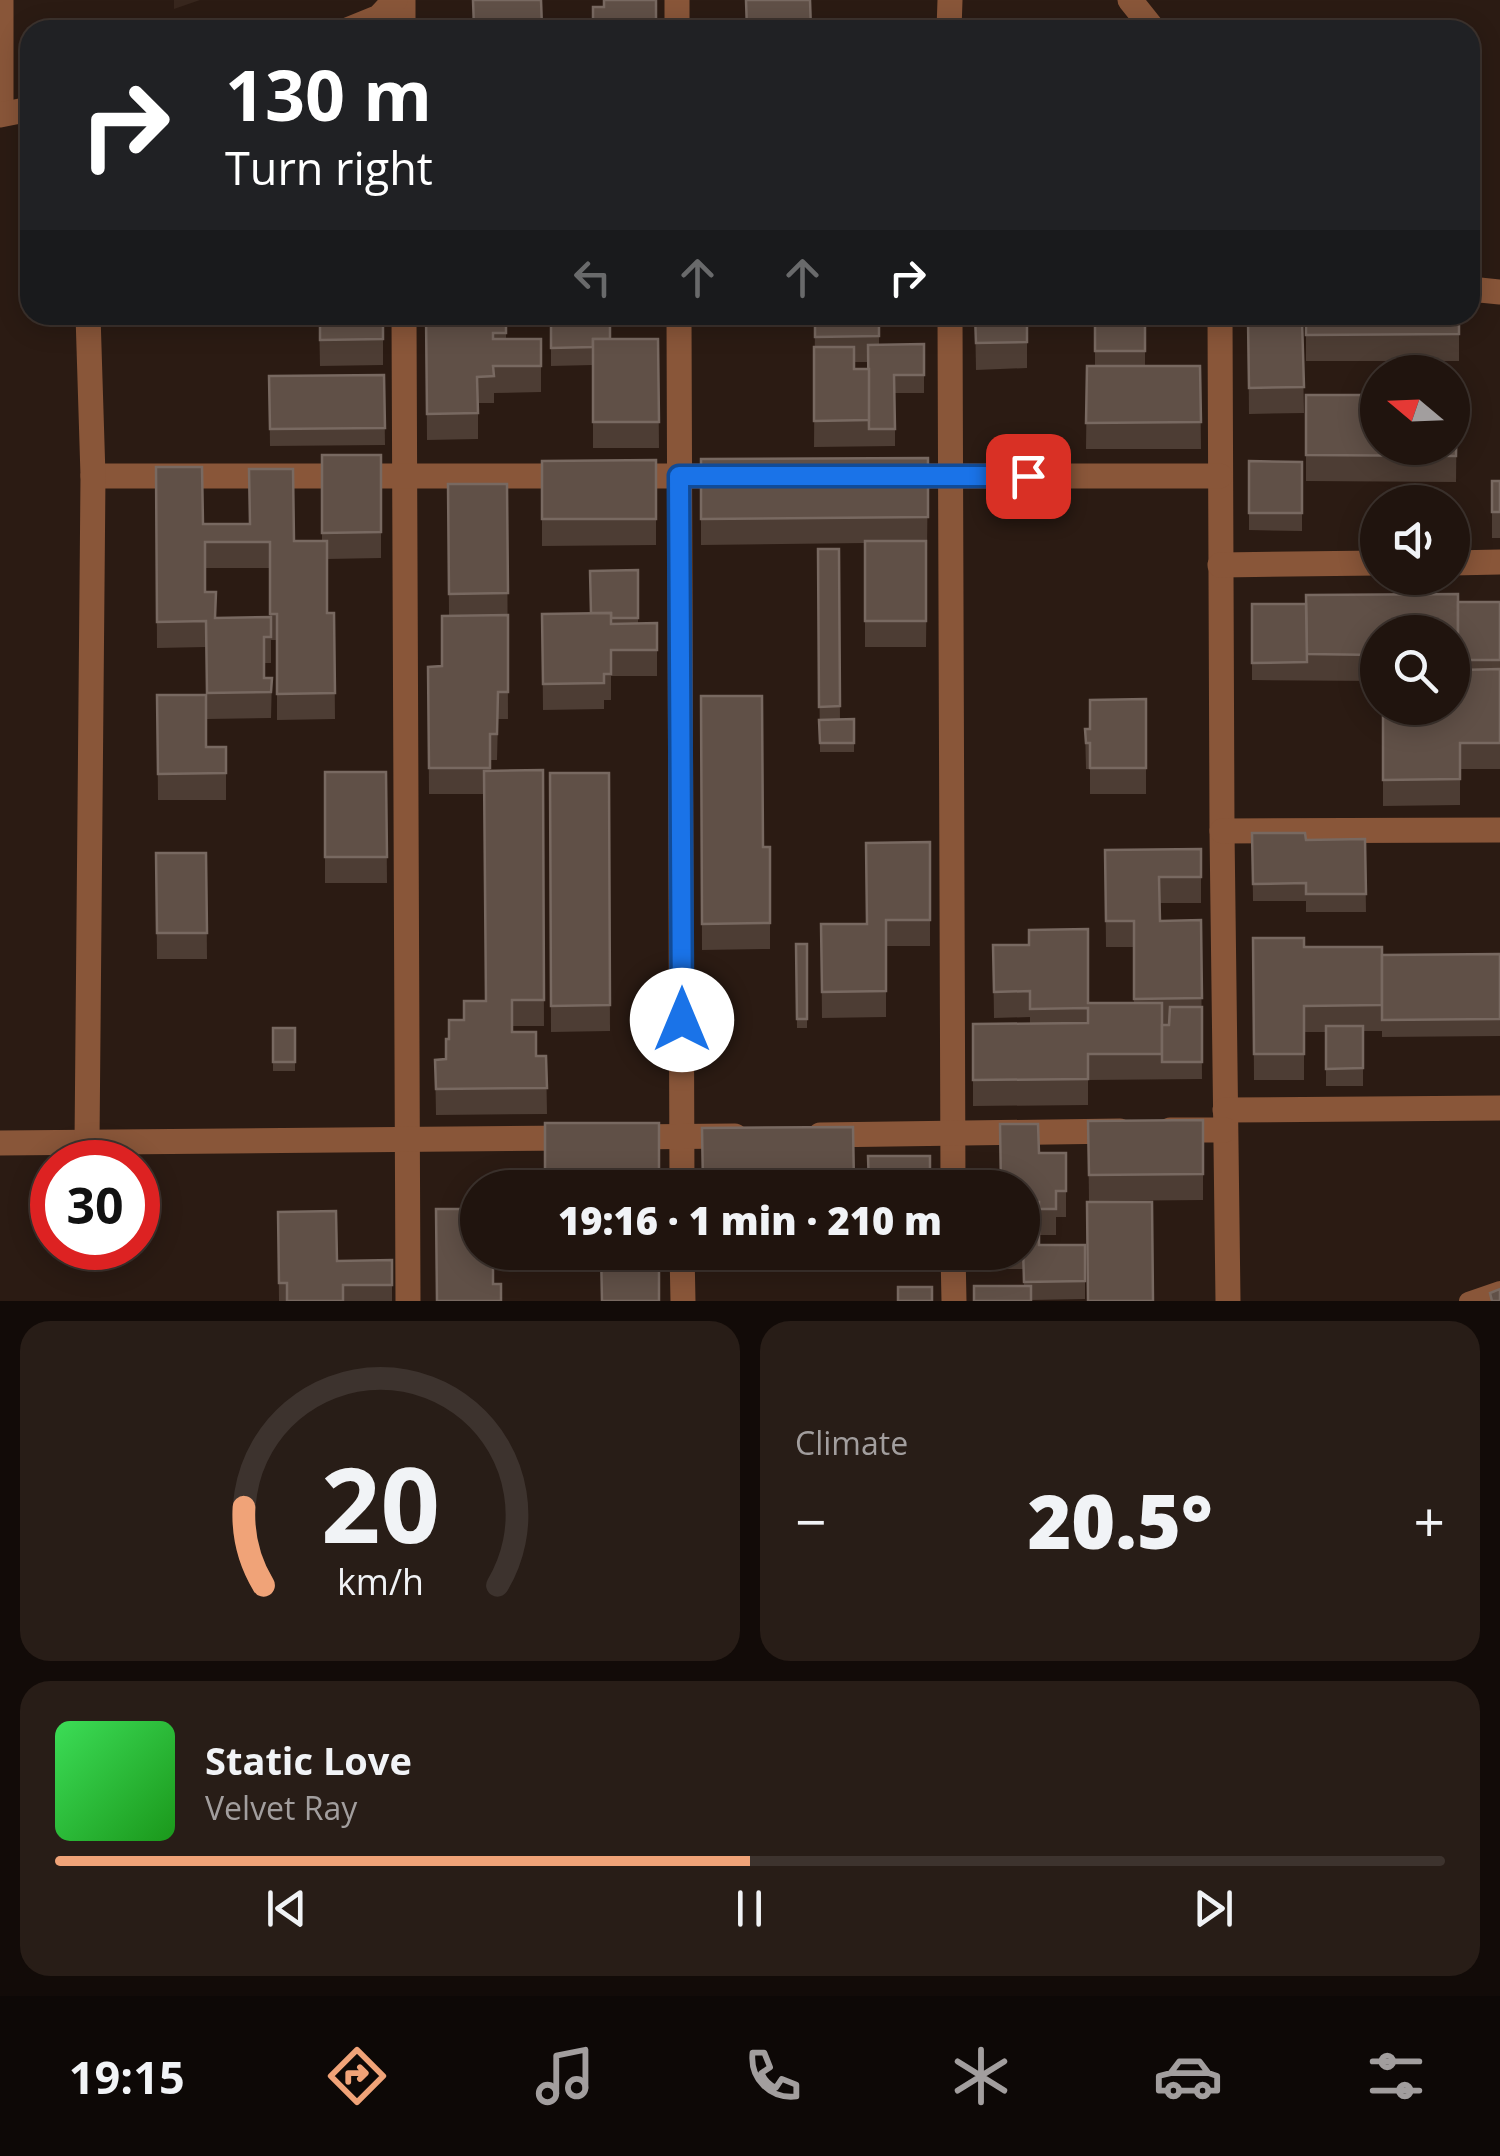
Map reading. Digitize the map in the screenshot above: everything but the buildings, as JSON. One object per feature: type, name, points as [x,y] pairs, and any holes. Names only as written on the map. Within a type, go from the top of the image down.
[{"type":"street","points":[[0,115],[1,0]]},
{"type":"street","points":[[372,20],[394,0]]},
{"type":"street","points":[[1130,0],[1146,20]]},
{"type":"street","points":[[88,325],[94,476],[88,1140]]},
{"type":"street","points":[[404,325],[408,1301]]},
{"type":"street","points":[[678,325],[682,1170]]},
{"type":"street","points":[[950,325],[953,1170]]},
{"type":"street","points":[[1220,325],[1228,1301]]},
{"type":"street","points":[[94,476],[757,476]]},
{"type":"street","points":[[873,476],[1220,476]]},
{"type":"street","points":[[1470,562],[1500,562]]},
{"type":"street","points":[[1220,565],[1360,563]]},
{"type":"street","points":[[1222,831],[1500,830]]},
{"type":"street","points":[[798,1135],[953,1133],[1500,1108]]},
{"type":"street","points":[[160,1143],[760,1136]]},
{"type":"street","points":[[0,1143],[30,1143]]},
{"type":"street","points":[[682,1270],[683,1301]]},
{"type":"street","points":[[954,1270],[954,1301]]},
{"type":"lane","points":[[1468,1301],[1500,1290]]},
{"type":"route","points":[[682,1020],[679,476],[1028,476]]}]
